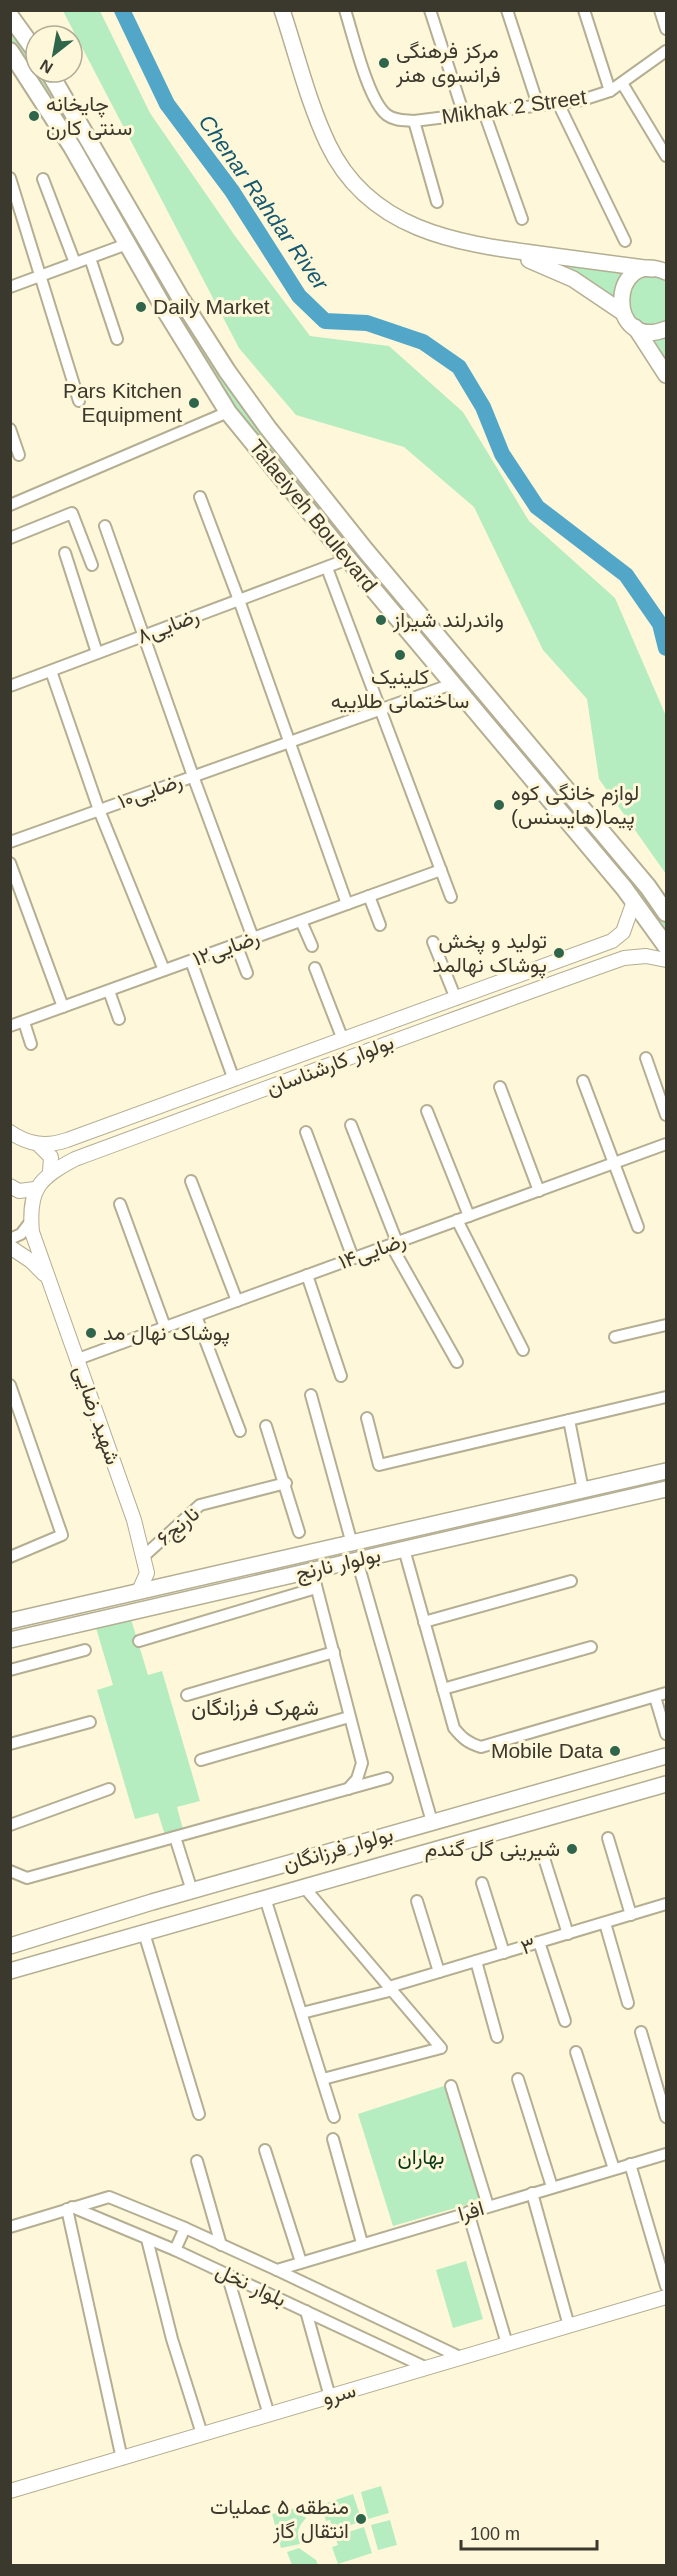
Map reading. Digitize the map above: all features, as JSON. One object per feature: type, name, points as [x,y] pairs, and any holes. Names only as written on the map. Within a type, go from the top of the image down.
[{"type":"main road","points":[[282,10],[328,144],[354,182],[381,208],[413,227],[436,236],[492,248],[659,271]]},
{"type":"main road","points":[[10,16],[24,35]]},
{"type":"main road","name":"Talaeiyeh Boulevard","points":[[10,51],[72,147],[165,310],[228,412],[634,901],[666,946]]},
{"type":"main road","name":"Talaeiyeh Boulevard","points":[[56,84],[181,299],[227,371],[268,428],[366,551],[648,887],[666,913]]},
{"type":"main road","points":[[72,147],[89,138]]},
{"type":"main road","points":[[492,248],[545,265],[579,282],[622,312],[666,375]]},
{"type":"main road","points":[[622,312],[621,296],[625,283],[638,272],[659,271]]},
{"type":"main road","points":[[634,327],[650,332],[666,329]]},
{"type":"main road","name":"بولوار نارنج","points":[[10,1621],[666,1471]]},
{"type":"main road","name":"بولوار نارنج","points":[[10,1640],[666,1489]]},
{"type":"main road","points":[[480,1513],[483,1530]]},
{"type":"main road","name":"بولوار فرزانگان","points":[[10,1946],[192,1891],[666,1756]]},
{"type":"main road","name":"بولوار فرزانگان","points":[[10,1971],[666,1784]]},
{"type":"main road","points":[[551,1789],[560,1814]]},
{"type":"street","name":"Mikhak 2 Street","points":[[345,10],[372,95],[386,114],[396,120],[414,121],[582,100],[610,91],[666,51]]},
{"type":"street","points":[[430,10],[464,115]]},
{"type":"street","points":[[507,10],[538,105]]},
{"type":"street","points":[[584,10],[610,91]]},
{"type":"street","points":[[660,10],[666,29]]},
{"type":"street","points":[[622,83],[666,156]]},
{"type":"street","points":[[558,103],[625,241]]},
{"type":"street","points":[[484,112],[522,219]]},
{"type":"street","points":[[414,121],[437,202]]},
{"type":"street","points":[[10,178],[79,401]]},
{"type":"street","points":[[44,179],[75,263]]},
{"type":"street","points":[[10,287],[127,244]]},
{"type":"street","points":[[90,258],[117,339]]},
{"type":"street","points":[[10,505],[228,412]]},
{"type":"street","points":[[10,429],[19,455]]},
{"type":"street","points":[[200,497],[347,904]]},
{"type":"street","points":[[10,538],[72,513],[92,565]]},
{"type":"street","points":[[105,526],[253,938]]},
{"type":"street","points":[[64,553],[97,654]]},
{"type":"street","name":"رضایی۸","points":[[10,686],[348,559]]},
{"type":"street","points":[[327,568],[451,897]]},
{"type":"street","points":[[51,671],[99,810],[164,970]]},
{"type":"street","name":"رضایی۱۰","points":[[10,842],[452,684]]},
{"type":"street","points":[[10,862],[63,1007]]},
{"type":"street","name":"رضایی۱۲","points":[[10,1026],[441,870]]},
{"type":"street","points":[[369,896],[380,925]]},
{"type":"street","points":[[613,941],[623,932],[634,901]]},
{"type":"street","points":[[301,921],[312,946]]},
{"type":"street","points":[[613,941],[624,942],[627,947],[625,958]]},
{"type":"street","name":"بولوار کارشناسان","points":[[39,1145],[54,1145],[613,941]]},
{"type":"street","points":[[433,942],[456,999]]},
{"type":"street","points":[[236,944],[247,973]]},
{"type":"street","name":"بولوار کارشناسان","points":[[35,1189],[50,1172],[75,1159],[318,1070],[446,1020],[625,958],[646,956],[666,960]]},
{"type":"street","points":[[191,961],[234,1080]]},
{"type":"street","points":[[315,968],[343,1040]]},
{"type":"street","points":[[108,991],[119,1019]]},
{"type":"street","points":[[24,1022],[31,1044]]},
{"type":"street","points":[[646,1058],[666,1115]]},
{"type":"street","points":[[583,1081],[638,1227]]},
{"type":"street","points":[[500,1087],[539,1191]]},
{"type":"street","points":[[427,1111],[470,1216]]},
{"type":"street","points":[[351,1125],[394,1243],[457,1362]]},
{"type":"street","points":[[306,1132],[353,1258]]},
{"type":"street","points":[[13,1136],[39,1145],[51,1157],[50,1172]]},
{"type":"street","points":[[67,1140],[63,1153],[75,1159]]},
{"type":"street","name":"رضایی۱۴","points":[[78,1359],[666,1144]]},
{"type":"street","points":[[191,1181],[237,1300]]},
{"type":"street","points":[[10,1186],[19,1191],[35,1189],[31,1221],[21,1234],[10,1239]]},
{"type":"street","points":[[120,1204],[165,1327]]},
{"type":"street","points":[[457,1220],[523,1350]]},
{"type":"street","name":"شهید رضایی","points":[[31,1221],[46,1275],[78,1359],[134,1520],[144,1556]]},
{"type":"street","name":"شهید رضایی","points":[[10,1247],[31,1261],[46,1275]]},
{"type":"street","points":[[307,1275],[341,1376]]},
{"type":"street","points":[[196,1316],[240,1431]]},
{"type":"street","points":[[615,1337],[666,1325]]},
{"type":"street","points":[[10,1385],[62,1535],[10,1557]]},
{"type":"street","points":[[311,1395],[352,1544]]},
{"type":"street","points":[[367,1418],[379,1465],[666,1397]]},
{"type":"street","points":[[568,1420],[583,1490]]},
{"type":"street","points":[[266,1426],[286,1483],[299,1532]]},
{"type":"street","name":"نارنج۶","points":[[139,1591],[147,1573],[144,1556],[201,1505],[286,1483]]},
{"type":"street","points":[[404,1549],[454,1728],[464,1739],[481,1747],[666,1694]]},
{"type":"street","points":[[357,1560],[432,1822]]},
{"type":"street","points":[[312,1570],[362,1763],[357,1779],[348,1789]]},
{"type":"street","points":[[424,1622],[571,1581]]},
{"type":"street","points":[[139,1641],[316,1588]]},
{"type":"street","points":[[443,1689],[591,1647]]},
{"type":"street","points":[[10,1670],[85,1650]]},
{"type":"street","points":[[187,1695],[334,1652]]},
{"type":"street","points":[[655,1697],[666,1734]]},
{"type":"street","points":[[201,1760],[349,1717]]},
{"type":"street","points":[[10,1744],[90,1722]]},
{"type":"street","points":[[10,1871],[27,1878],[387,1778]]},
{"type":"street","points":[[10,1825],[109,1789]]},
{"type":"street","points":[[175,1837],[192,1891]]},
{"type":"street","points":[[608,1838],[631,1915]]},
{"type":"street","points":[[544,1858],[568,1934]]},
{"type":"street","points":[[483,1883],[504,1953]]},
{"type":"street","points":[[304,1887],[441,2048],[323,2079]]},
{"type":"street","points":[[265,1898],[334,2117]]},
{"type":"street","points":[[417,1901],[439,1972]]},
{"type":"street","name":"۳","points":[[302,2013],[666,1904]]},
{"type":"street","points":[[605,1923],[628,2003]]},
{"type":"street","points":[[144,1933],[199,2114]]},
{"type":"street","points":[[539,1942],[565,2021]]},
{"type":"street","points":[[476,1961],[497,2037]]},
{"type":"street","points":[[641,2032],[666,2117]]},
{"type":"street","points":[[576,2052],[614,2169]]},
{"type":"street","points":[[518,2079],[552,2187]]},
{"type":"street","points":[[451,2086],[488,2206]]},
{"type":"street","points":[[333,2139],[362,2243]]},
{"type":"street","points":[[265,2150],[301,2262]]},
{"type":"street","name":"افرا","points":[[277,2270],[666,2154]]},
{"type":"street","points":[[197,2160],[221,2245]]},
{"type":"street","points":[[630,2164],[666,2286]]},
{"type":"street","points":[[532,2193],[569,2326]]},
{"type":"street","name":"بلوار نخل","points":[[70,2208],[109,2197],[185,2228],[462,2358]]},
{"type":"street","points":[[10,2227],[70,2208],[94,2335],[122,2459]]},
{"type":"street","name":"بلوار نخل","points":[[70,2208],[175,2250],[427,2368]]},
{"type":"street","points":[[468,2212],[507,2344]]},
{"type":"street","points":[[175,2250],[185,2228]]},
{"type":"street","points":[[147,2239],[172,2339],[202,2434]]},
{"type":"street","points":[[227,2274],[269,2415]]},
{"type":"street","name":"سرو","points":[[10,2491],[666,2297]]},
{"type":"street","points":[[306,2311],[330,2397]]},
{"type":"green space","points":[[63,11],[100,11],[150,113],[235,236],[310,336],[389,346],[463,412],[529,521],[615,598],[666,716],[666,874],[599,779],[587,699],[543,650],[474,507],[404,447],[296,415],[239,348],[84,51],[84,24],[70,24]]},
{"type":"green space","points":[[10,24],[24,44],[24,58],[11,40]]},
{"type":"green space","points":[[43,84],[49,84],[75,128],[72,129]]},
{"type":"green space","points":[[85,154],[113,196],[213,362],[666,920],[666,935],[249,427],[206,366]]},
{"type":"green space","points":[[560,261],[623,269],[626,274],[611,298]]},
{"type":"green space","points":[[643,275],[666,278],[666,323],[655,326],[646,325],[629,312],[629,287]]},
{"type":"green space","points":[[666,337],[666,367],[651,339]]},
{"type":"green space","points":[[131,1619],[148,1675],[162,1671],[200,1801],[177,1807],[184,1833],[166,1838],[158,1813],[135,1819],[97,1690],[113,1685],[96,1628]]},
{"type":"green space","name":"بهاران","points":[[447,2085],[483,2200],[393,2226],[358,2114]]},
{"type":"green space","points":[[466,2261],[483,2319],[453,2328],[436,2270]]},
{"type":"green space","points":[[381,2486],[389,2513],[368,2519],[361,2492]]},
{"type":"green space","points":[[353,2494],[362,2521],[334,2531],[330,2520],[326,2521],[321,2505]]},
{"type":"green space","points":[[303,2506],[306,2518],[298,2530],[300,2544],[281,2548],[272,2514]]},
{"type":"green space","points":[[390,2520],[397,2545],[378,2550],[371,2525]]},
{"type":"green space","points":[[364,2527],[372,2553],[338,2564],[332,2547],[338,2545],[335,2536]]},
{"type":"green space","points":[[299,2548],[316,2560],[318,2565],[292,2565],[287,2552]]},
{"type":"waterway","name":"Chenar Rahdar River","points":[[122,10],[167,104],[232,191],[299,296],[325,321],[367,323],[423,342],[459,367],[483,407],[502,454],[537,507],[626,575],[660,624],[666,648]]},
{"type":"place","name":"مرکز فرهنگی فرانسوی هنر","points":[[384,63]]},
{"type":"place","name":"چایخانه سنتی کارن","points":[[34,116]]},
{"type":"place","name":"Daily Market","points":[[141,307]]},
{"type":"place","name":"Pars Kitchen Equipment","points":[[194,403]]},
{"type":"place","name":"واندرلند شیراز","points":[[381,620]]},
{"type":"place","name":"کلینیک ساختمانی طلاییه","points":[[400,655]]},
{"type":"place","name":"لوازم خانگی کوه پیما(هایسنس)","points":[[499,805]]},
{"type":"place","name":"تولید و پخش پوشاک نهالمد","points":[[559,953]]},
{"type":"place","name":"پوشاک نهال مد","points":[[91,1333]]},
{"type":"place","name":"Mobile Data","points":[[615,1751]]},
{"type":"place","name":"شیرینی گل گندم","points":[[572,1849]]},
{"type":"place","name":"منطقه ۵ عملیات انتقال گاز","points":[[361,2519]]},
{"type":"district","name":"شهرک فرزانگان","points":[[255,1707]]}]
